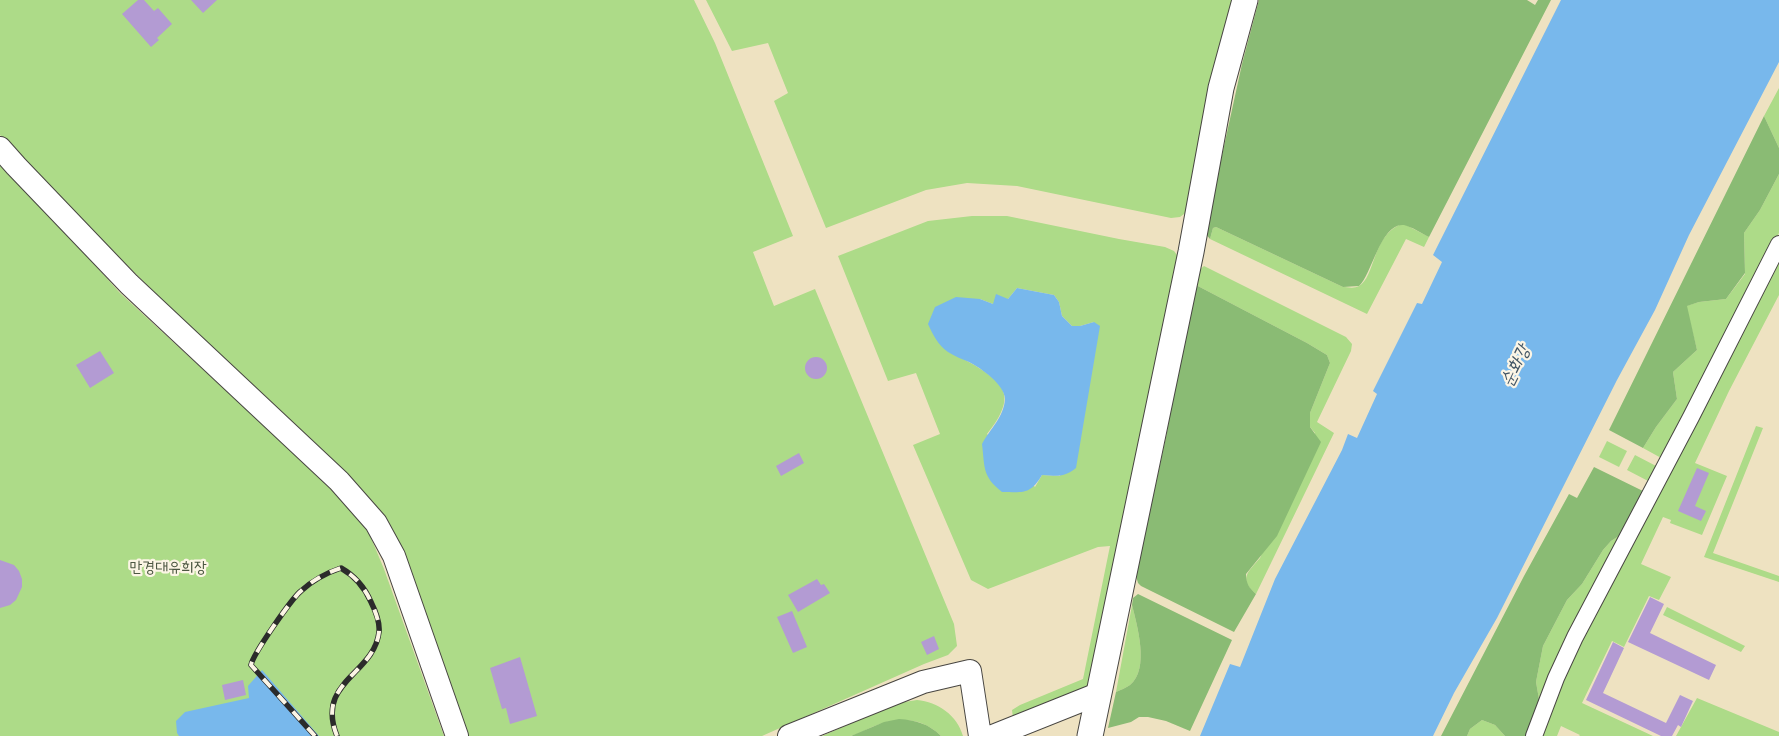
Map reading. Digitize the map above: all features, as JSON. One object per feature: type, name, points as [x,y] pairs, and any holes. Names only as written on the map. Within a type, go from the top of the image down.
[{"type":"main road","points":[[1090,736],[1191,252],[1221,88],[1245,0]]},
{"type":"main road","points":[[0,148],[129,284],[339,481],[376,523],[394,556],[457,736]]},
{"type":"main road","points":[[789,736],[923,682],[970,672],[980,736]]},
{"type":"main road","points":[[993,736],[1098,694]]},
{"type":"street","points":[[1534,736],[1574,637],[1691,417],[1779,244]]},
{"type":"green space","points":[[0,0],[694,0],[715,43],[793,236],[753,252],[774,306],[815,289],[954,624],[957,646],[948,655],[762,736],[461,736],[389,522],[45,185],[0,135]]},
{"type":"green space","points":[[706,0],[1236,0],[1188,211],[1180,217],[1171,218],[1017,186],[967,183],[926,190],[826,228],[774,101],[788,93],[768,43],[732,51]]},
{"type":"green space","points":[[1259,0],[1527,0],[1535,5],[1538,0],[1551,0],[1429,237],[1404,225],[1396,226],[1383,240],[1364,280],[1359,286],[1343,287],[1216,227],[1213,228],[1210,239],[1205,233],[1242,64]]},
{"type":"green space","points":[[1779,88],[1779,148],[1764,116]]},
{"type":"green space","points":[[1764,116],[1779,148],[1779,174],[1760,210],[1744,233],[1745,273],[1726,299],[1699,302],[1687,306],[1697,350],[1673,372],[1677,399],[1643,448],[1609,430]]},
{"type":"green space","name":"만경대유희장","points":[[0,159],[120,293],[285,445],[364,521],[384,569],[444,736],[0,736]]},
{"type":"green space","points":[[1779,174],[1779,233],[1663,459],[1643,448],[1677,399],[1673,372],[1697,350],[1686,306],[1699,302],[1726,299],[1745,274],[1744,233],[1760,210]]},
{"type":"green space","points":[[972,216],[1007,216],[1165,247],[1174,251],[1180,259],[1090,688],[1013,718],[1012,710],[1020,705],[1083,679],[1110,546],[1098,547],[988,589],[971,580],[913,445],[940,434],[916,373],[888,381],[838,256],[928,221]],"holes":[[[1017,288],[1054,295],[1059,302],[1062,316],[1072,326],[1094,322],[1060,476],[1042,475],[1035,487],[987,434],[1003,408],[1004,396],[1000,385],[987,373],[949,352],[980,299],[993,304],[1008,299]]]},
{"type":"green space","points":[[1399,225],[1406,225],[1429,237],[1424,247],[1406,239],[1367,314],[1210,239],[1213,228],[1216,227],[1343,287],[1353,288],[1359,286],[1364,281],[1384,239],[1390,231]]},
{"type":"green space","points":[[1779,255],[1779,295],[1729,391],[1695,463],[1727,476],[1702,535],[1670,523],[1671,520],[1663,517],[1641,564],[1671,577],[1659,600],[1649,596],[1624,647],[1612,641],[1582,703],[1653,736],[1579,736],[1561,726],[1557,736],[1538,736],[1580,636]]},
{"type":"green space","points":[[1204,266],[1346,337],[1352,344],[1351,351],[1317,422],[1334,433],[1256,594],[1247,584],[1247,576],[1260,558],[1315,433],[1310,427],[1310,413],[1330,363],[1327,355],[1307,343],[1194,284],[1197,272]]},
{"type":"green space","points":[[1194,284],[1307,343],[1327,355],[1330,363],[1310,413],[1310,427],[1321,442],[1277,536],[1246,574],[1248,585],[1256,594],[1234,632],[1141,586],[1136,576],[1166,437]]},
{"type":"green space","points":[[1756,426],[1763,428],[1713,553],[1779,576],[1779,582],[1704,557]]},
{"type":"green space","points":[[1607,441],[1627,451],[1619,467],[1599,457]]},
{"type":"green space","points":[[1635,455],[1658,467],[1650,482],[1627,470]]},
{"type":"green space","points":[[1594,467],[1645,492],[1625,532],[1611,541],[1603,550],[1582,584],[1567,600],[1543,646],[1536,682],[1540,705],[1529,736],[1505,736],[1495,725],[1482,720],[1470,729],[1467,736],[1441,736],[1569,494],[1577,498]]},
{"type":"green space","points":[[1625,532],[1540,705],[1536,682],[1543,646],[1567,600],[1582,584],[1603,550],[1611,541]]},
{"type":"green space","points":[[1138,594],[1232,640],[1190,731],[1166,721],[1148,717],[1139,717],[1131,722],[1108,728],[1116,692],[1130,685],[1136,678],[1139,669],[1141,658],[1139,635],[1132,605],[1133,598]]},
{"type":"green space","points":[[1132,605],[1139,635],[1141,658],[1139,669],[1136,678],[1130,685],[1116,692]]},
{"type":"green space","points":[[1667,607],[1745,646],[1741,652],[1663,615]]},
{"type":"green space","points":[[1697,698],[1779,732],[1779,736],[1676,736]]},
{"type":"green space","points":[[917,700],[925,701],[946,711],[956,722],[963,736],[941,736],[925,725],[908,720],[899,720],[890,721],[850,736],[822,736],[898,703]]},
{"type":"green space","points":[[899,719],[922,723],[932,728],[941,736],[851,736],[884,722]]},
{"type":"green space","points":[[1482,720],[1495,725],[1505,736],[1467,736],[1470,729]]},
{"type":"water","name":"순화강","points":[[1561,0],[1779,0],[1779,62],[1689,235],[1655,310],[1617,380],[1497,618],[1454,693],[1433,736],[1200,736],[1230,664],[1240,667],[1275,579],[1342,450],[1348,434],[1357,438],[1377,394],[1373,391],[1417,303],[1422,304],[1442,262],[1433,255]]},
{"type":"water","points":[[1017,288],[1054,295],[1059,302],[1062,316],[1072,326],[1094,322],[1100,326],[1076,468],[1063,475],[1042,475],[1034,486],[1026,491],[1002,492],[988,476],[984,466],[982,444],[1002,412],[1005,399],[1004,394],[997,383],[986,373],[944,349],[928,324],[935,307],[956,297],[980,299],[993,304],[996,294],[1008,299]]},
{"type":"water","points":[[262,670],[319,736],[179,736],[176,721],[185,712],[249,698],[248,686]]},
{"type":"building","points":[[138,0],[144,0],[154,11],[158,8],[172,24],[157,38],[159,40],[151,47],[122,14]]},
{"type":"building","points":[[191,0],[217,0],[203,13]]},
{"type":"building","points":[[100,351],[114,373],[90,388],[76,365]]},
{"type":"building","points":[[816,357],[824,360],[827,368],[824,376],[816,379],[808,376],[805,368],[808,360]]},
{"type":"building","points":[[799,453],[804,463],[781,476],[776,466]]},
{"type":"building","points":[[1697,468],[1709,473],[1695,506],[1706,511],[1701,521],[1678,511]]},
{"type":"building","points":[[0,560],[14,565],[19,571],[22,587],[16,600],[10,605],[0,608]]},
{"type":"building","points":[[817,579],[821,585],[824,584],[830,593],[798,612],[788,595]]},
{"type":"building","points":[[1650,597],[1664,604],[1650,633],[1716,665],[1709,680],[1628,642]]},
{"type":"building","points":[[792,611],[807,647],[793,653],[777,617]]},
{"type":"building","points":[[934,636],[939,649],[927,655],[921,642]]},
{"type":"building","points":[[1613,642],[1624,648],[1603,693],[1666,723],[1680,695],[1693,701],[1681,727],[1678,725],[1672,736],[1661,736],[1586,700]]},
{"type":"building","points":[[520,657],[537,716],[510,724],[506,708],[502,709],[490,668]]},
{"type":"building","points":[[243,680],[246,695],[225,700],[222,685]]},
{"type":"railway","points":[[315,736],[251,665],[265,639],[296,596],[315,580],[341,568],[355,579],[366,592],[376,613],[379,632],[375,647],[367,659],[339,690],[334,703],[332,718],[337,736]]}]
